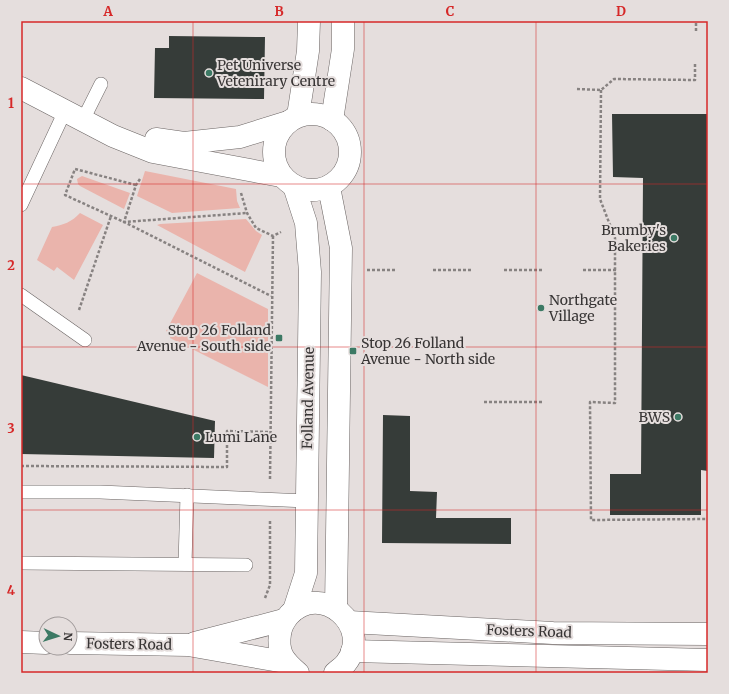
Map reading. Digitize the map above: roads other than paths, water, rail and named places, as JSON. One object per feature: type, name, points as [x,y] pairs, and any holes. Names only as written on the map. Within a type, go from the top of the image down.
[{"type":"street","points":[[74,115],[149,138],[184,142],[240,137],[293,119],[310,114],[321,115],[332,120],[342,128],[348,139],[351,152],[349,164],[343,176],[334,184],[323,190],[312,191],[300,189],[288,181],[275,165],[274,153],[275,142],[280,131],[293,119],[308,51],[309,21]]},
{"type":"street","points":[[332,120],[343,49],[343,21]]},
{"type":"street","points":[[21,88],[113,136],[153,152],[288,181]]},
{"type":"street","name":"Folland Avenue","points":[[288,181],[306,223],[310,272],[306,573],[289,615],[280,628],[279,641],[280,650],[292,668]]},
{"type":"street","points":[[329,187],[341,248],[343,615],[353,635],[352,651],[346,663],[335,673]]},
{"type":"street","name":"Fosters Road","points":[[188,645],[289,615],[309,603],[321,603],[343,615],[553,633],[708,634]]},
{"type":"street","points":[[21,642],[38,643]]},
{"type":"street","name":"Fosters Road","points":[[78,643],[188,645],[292,668]]},
{"type":"street","name":"Fosters Road","points":[[352,651],[708,660]]},
{"type":"lane","points":[[21,205],[74,115],[101,84]]},
{"type":"lane","points":[[21,295],[85,340]]},
{"type":"lane","points":[[21,492],[100,492],[307,501]]},
{"type":"lane","points":[[185,564],[187,495]]},
{"type":"lane","points":[[21,563],[246,565]]},
{"type":"place","name":"Pet Universe Vetenirary Centre","points":[[209,73]]},
{"type":"place","name":"Brumby's Bakeries","points":[[674,238]]},
{"type":"place","name":"Northgate Village","points":[[541,308]]},
{"type":"place","name":"Stop 26 Folland Avenue - South side","points":[[279,338]]},
{"type":"place","name":"Stop 26 Folland Avenue - North side","points":[[353,351]]},
{"type":"place","name":"BWS","points":[[678,417]]},
{"type":"place","name":"Lumi Lane","points":[[197,437]]}]
